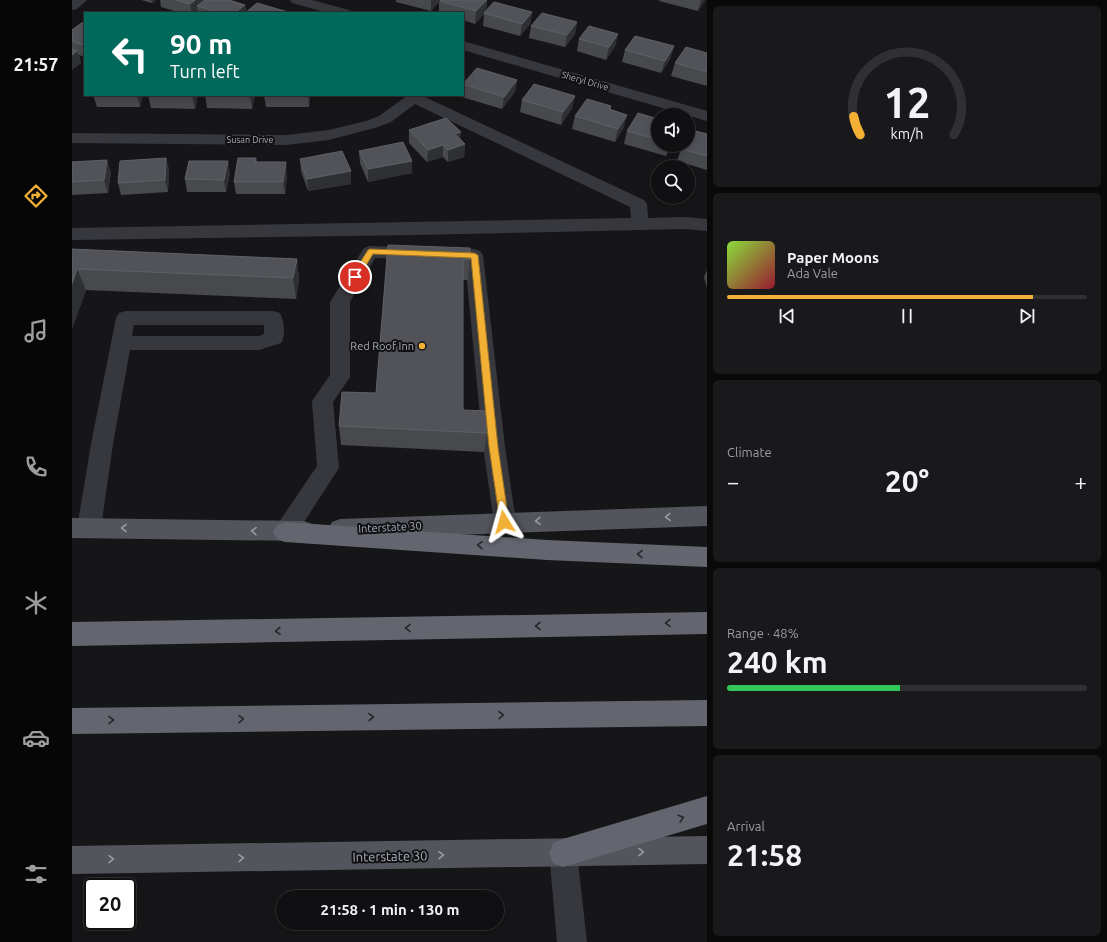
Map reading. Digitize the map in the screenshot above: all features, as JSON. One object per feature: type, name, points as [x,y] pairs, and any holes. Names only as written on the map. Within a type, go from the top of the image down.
[{"type":"highway","points":[[285,532],[547,550],[707,557]]},
{"type":"highway","points":[[72,634],[707,623]]},
{"type":"highway","points":[[72,721],[707,713]]},
{"type":"highway","points":[[563,853],[707,810]]},
{"type":"main road","name":"Interstate 30","points":[[81,528],[285,532],[504,522],[707,516]]},
{"type":"main road","name":"Interstate 30","points":[[72,860],[707,850]]},
{"type":"street","points":[[72,6],[80,0]]},
{"type":"street","points":[[297,0],[340,12]]},
{"type":"street","name":"Sheryl Drive","points":[[464,45],[707,116]]},
{"type":"street","points":[[417,97],[638,204],[640,224]]},
{"type":"street","name":"Susan Drive","points":[[72,138],[286,140],[322,136],[372,124],[384,119],[417,97]]},
{"type":"street","points":[[72,234],[684,223],[707,225]]},
{"type":"street","points":[[285,532],[328,468],[322,401],[340,377],[340,302],[370,252],[474,255],[494,447],[504,522]]},
{"type":"street","points":[[81,528],[102,444],[121,344],[126,318],[273,318],[274,338],[259,343],[121,344]]},
{"type":"street","points":[[563,853],[572,942]]},
{"type":"building","points":[[176,0],[195,0],[190,4]]},
{"type":"building","points":[[205,0],[229,0],[245,5],[235,12],[218,12],[197,6]]},
{"type":"building","points":[[487,0],[476,11],[440,1]]},
{"type":"building","points":[[494,2],[532,12],[522,24],[484,13]]},
{"type":"building","points":[[257,3],[288,12],[246,12]]},
{"type":"building","points":[[542,13],[577,22],[567,35],[531,26]]},
{"type":"building","points":[[84,22],[84,44],[82,45],[72,41],[72,30]]},
{"type":"building","points":[[589,26],[618,34],[609,47],[579,39]]},
{"type":"building","points":[[635,36],[674,46],[665,61],[625,50]]},
{"type":"building","points":[[686,47],[707,53],[707,72],[675,63]]},
{"type":"building","points":[[72,49],[77,51],[72,55]]},
{"type":"building","points":[[477,68],[517,80],[504,97],[464,84]]},
{"type":"building","points":[[534,84],[575,96],[563,112],[522,100]]},
{"type":"building","points":[[587,99],[611,106],[609,109],[627,115],[618,129],[575,116]]},
{"type":"building","points":[[638,113],[651,117],[651,138],[627,131]]},
{"type":"building","points":[[446,118],[461,132],[455,134],[465,144],[448,150],[443,145],[428,150],[409,130]]},
{"type":"building","points":[[695,131],[707,134],[707,156],[692,152],[695,152]]},
{"type":"building","points":[[403,142],[412,161],[368,169],[359,151]]},
{"type":"building","points":[[342,151],[351,171],[307,179],[300,159]]},
{"type":"building","points":[[166,158],[165,180],[118,183],[120,161]]},
{"type":"building","points":[[238,158],[256,158],[255,162],[286,162],[283,182],[234,182]]},
{"type":"building","points":[[107,160],[104,180],[72,182],[72,162]]},
{"type":"building","points":[[189,161],[228,161],[224,180],[185,179]]},
{"type":"building","name":"Red Roof Inn","points":[[388,245],[470,248],[470,259],[463,259],[463,410],[487,411],[487,433],[339,426],[342,392],[376,393]]},
{"type":"building","points":[[72,249],[297,259],[293,278],[77,269],[72,284]]},
{"type":"place","name":"Red Roof Inn","points":[[422,346]]},
{"type":"route","points":[[355,277],[370,252],[474,255],[494,447],[504,522]]}]
